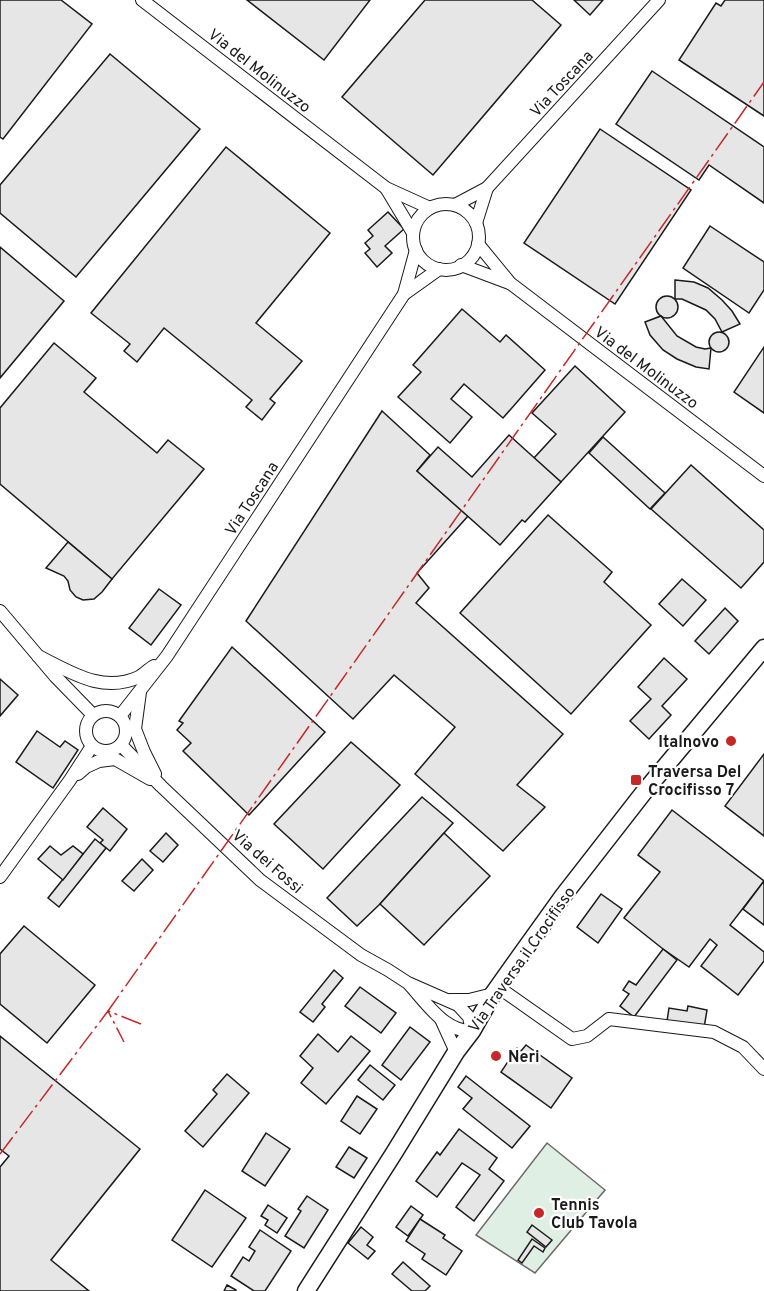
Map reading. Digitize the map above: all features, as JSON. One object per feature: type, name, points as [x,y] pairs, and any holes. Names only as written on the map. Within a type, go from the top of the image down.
[{"type":"street","name":"Via del Molinuzzo","points":[[142,0],[386,188],[430,208]]},
{"type":"street","name":"Via Toscana","points":[[455,205],[487,188],[659,0]]},
{"type":"street","name":"Via del Molinuzzo","points":[[386,188],[413,233]]},
{"type":"street","name":"Via Toscana","points":[[476,223],[487,188]]},
{"type":"street","points":[[446,204],[455,205],[471,215],[476,223],[478,244],[469,260],[461,266],[439,269],[422,259],[413,242],[413,233],[422,214],[430,208],[446,204]]},
{"type":"street","name":"Via del Molinuzzo","points":[[478,244],[510,284],[764,476]]},
{"type":"street","name":"Via Toscana","points":[[120,716],[166,656],[404,294],[416,250]]},
{"type":"street","name":"Via del Molinuzzo","points":[[461,266],[510,284]]},
{"type":"street","name":"Via Toscana","points":[[404,294],[439,269]]},
{"type":"street","points":[[0,611],[55,676],[93,715]]},
{"type":"street","name":"Via Traversa il Crocifisso","points":[[306,1291],[456,1052],[563,896],[631,808],[764,648]]},
{"type":"street","points":[[38,656],[95,683],[118,683],[139,676],[166,656]]},
{"type":"street","points":[[140,692],[135,729],[161,786]]},
{"type":"street","points":[[110,711],[120,716],[126,727],[121,745],[110,751],[98,750],[88,742],[86,730],[93,715],[110,711]]},
{"type":"street","name":"Via dei Fossi","points":[[121,745],[260,880],[361,955],[408,983],[458,1005],[469,1017],[472,1031],[457,1029],[441,1018],[408,983]]},
{"type":"street","points":[[0,877],[92,746]]},
{"type":"street","points":[[70,780],[92,764],[116,759],[161,786]]},
{"type":"street","points":[[496,991],[572,1039],[587,1036],[609,1018],[714,1032],[743,1047],[764,1069]]},
{"type":"street","name":"Via dei Fossi","points":[[448,1000],[469,1000],[496,991]]},
{"type":"street","name":"Via dei Fossi","points":[[441,1018],[456,1052]]},
{"type":"green space","name":"Tennis Club Tavola","points":[[547,1143],[605,1190],[535,1273],[476,1235]]},
{"type":"building","points":[[0,0],[61,0],[92,24],[3,139],[0,137]]},
{"type":"building","points":[[247,0],[370,0],[324,60]]},
{"type":"building","points":[[425,0],[532,0],[561,25],[433,175],[342,97]]},
{"type":"building","points":[[574,0],[603,0],[590,15]]},
{"type":"building","points":[[725,0],[764,0],[764,116],[679,60],[716,3],[721,6]]},
{"type":"building","points":[[110,54],[200,129],[76,277],[0,213],[0,185]]},
{"type":"building","points":[[652,71],[764,147],[764,203],[709,165],[699,180],[616,124]]},
{"type":"building","points":[[600,129],[691,190],[615,304],[524,243]]},
{"type":"building","points":[[226,147],[330,233],[256,323],[302,361],[270,399],[275,403],[262,420],[246,407],[252,400],[164,328],[137,362],[124,351],[130,344],[91,313]]},
{"type":"building","points":[[388,212],[404,229],[385,246],[392,253],[377,267],[365,253],[370,249],[365,243],[373,236],[368,230]]},
{"type":"building","points":[[710,226],[764,262],[764,290],[749,313],[683,268]]},
{"type":"building","points":[[0,247],[64,301],[0,378]]},
{"type":"building","points":[[675,280],[694,282],[708,288],[732,311],[740,324],[722,332],[715,319],[706,310],[682,299],[675,299]]},
{"type":"building","points":[[667,296],[675,299],[678,307],[675,315],[667,318],[659,315],[656,307],[659,299]]},
{"type":"building","points":[[462,309],[500,342],[506,335],[545,370],[503,418],[464,384],[451,399],[472,417],[450,443],[398,397],[421,372],[413,365]]},
{"type":"building","points":[[661,316],[677,336],[696,347],[711,348],[709,369],[696,367],[663,350],[650,335],[645,322]]},
{"type":"building","points":[[719,332],[726,335],[729,342],[726,349],[719,352],[712,349],[709,342],[712,335]]},
{"type":"building","points":[[54,343],[96,378],[84,392],[157,453],[168,440],[204,469],[112,579],[0,484],[0,408]]},
{"type":"building","points":[[764,347],[764,413],[734,392]]},
{"type":"building","points":[[575,366],[625,412],[561,482],[534,458],[556,434],[532,413]]},
{"type":"building","points":[[382,411],[430,455],[417,471],[468,516],[417,573],[429,588],[416,603],[563,734],[517,785],[545,807],[503,851],[415,774],[455,727],[394,675],[353,719],[246,621]]},
{"type":"building","points":[[509,435],[561,482],[525,522],[522,520],[500,545],[417,471],[438,447],[472,477]]},
{"type":"building","points":[[603,437],[665,493],[650,509],[589,453]]},
{"type":"building","points":[[691,465],[764,530],[764,562],[741,588],[651,509]]},
{"type":"building","points":[[548,515],[612,572],[604,582],[651,625],[571,714],[460,613]]},
{"type":"building","points":[[68,542],[112,579],[94,599],[83,600],[76,597],[64,576],[46,568]]},
{"type":"building","points":[[682,579],[706,600],[683,626],[659,604]]},
{"type":"building","points":[[159,589],[181,605],[151,645],[129,628]]},
{"type":"building","points":[[725,608],[738,621],[709,654],[695,641]]},
{"type":"building","points":[[232,647],[325,732],[249,815],[183,751],[191,743],[177,730],[183,723],[179,721]]},
{"type":"building","points":[[664,658],[687,679],[662,706],[671,715],[649,739],[630,721],[651,699],[638,687]]},
{"type":"building","points":[[0,679],[18,695],[0,716]]},
{"type":"building","points":[[37,731],[60,747],[65,741],[78,750],[53,788],[16,762]]},
{"type":"building","points":[[351,742],[400,785],[323,869],[274,824]]},
{"type":"building","points":[[764,754],[764,836],[725,806]]},
{"type":"building","points":[[422,797],[453,823],[380,904],[357,926],[327,898]]},
{"type":"building","points":[[103,808],[127,829],[110,851],[100,843],[103,840],[87,827]]},
{"type":"building","points":[[672,810],[764,881],[730,925],[764,952],[764,961],[738,995],[701,966],[717,945],[710,939],[689,967],[624,918],[660,872],[638,855]]},
{"type":"building","points":[[166,833],[178,845],[163,862],[150,851]]},
{"type":"building","points":[[444,833],[490,876],[424,945],[380,904]]},
{"type":"building","points":[[95,839],[106,848],[59,907],[48,898]]},
{"type":"building","points":[[50,846],[61,855],[73,846],[83,854],[63,880],[38,859]]},
{"type":"building","points":[[142,859],[153,870],[134,891],[122,881]]},
{"type":"building","points":[[764,881],[764,925],[743,909]]},
{"type":"building","points":[[601,894],[622,909],[598,943],[577,927]]},
{"type":"building","points":[[24,926],[95,985],[47,1043],[0,1004],[0,954]]},
{"type":"building","points":[[663,949],[677,960],[634,1017],[620,1006],[629,994],[623,990],[629,981],[636,985]]},
{"type":"building","points":[[334,970],[343,978],[322,1004],[325,1007],[313,1022],[300,1012]]},
{"type":"building","points":[[360,987],[396,1013],[381,1033],[345,1006]]},
{"type":"building","points":[[688,1006],[707,1010],[704,1028],[667,1021],[669,1008],[687,1011]]},
{"type":"building","points":[[410,1027],[430,1042],[401,1080],[382,1065]]},
{"type":"building","points":[[318,1034],[338,1052],[351,1036],[370,1051],[326,1104],[301,1083],[313,1068],[300,1056]]},
{"type":"building","points":[[0,1036],[140,1149],[51,1260],[89,1291],[0,1291],[0,1167],[9,1156],[0,1149]]},
{"type":"building","points":[[526,1045],[572,1078],[551,1108],[501,1072],[517,1048],[521,1051]]},
{"type":"building","points":[[370,1065],[395,1085],[383,1100],[358,1080]]},
{"type":"building","points":[[227,1074],[249,1093],[203,1147],[185,1131],[217,1094],[213,1090]]},
{"type":"building","points":[[466,1076],[530,1126],[512,1148],[463,1109],[472,1098],[458,1087]]},
{"type":"building","points":[[357,1096],[377,1109],[360,1134],[341,1121]]},
{"type":"building","points":[[459,1129],[497,1158],[489,1169],[504,1181],[474,1221],[456,1207],[480,1175],[462,1163],[437,1197],[416,1181],[437,1152],[440,1155]]},
{"type":"building","points":[[266,1133],[290,1149],[265,1186],[242,1171]]},
{"type":"building","points":[[349,1147],[367,1158],[354,1178],[336,1167]]},
{"type":"building","points":[[205,1190],[246,1218],[212,1267],[172,1240]]},
{"type":"building","points":[[307,1196],[328,1210],[304,1248],[285,1236],[301,1211],[298,1209]]},
{"type":"building","points":[[268,1205],[287,1218],[277,1233],[265,1225],[268,1220],[261,1216]]},
{"type":"building","points":[[411,1206],[423,1215],[408,1236],[396,1227]]},
{"type":"building","points":[[420,1219],[445,1235],[443,1238],[462,1251],[446,1275],[422,1259],[425,1254],[406,1241]]},
{"type":"building","points":[[532,1225],[552,1240],[546,1247],[527,1232]]},
{"type":"building","points":[[361,1227],[373,1237],[367,1245],[375,1251],[368,1259],[348,1243]]},
{"type":"building","points":[[260,1230],[291,1251],[265,1291],[254,1291],[231,1276],[243,1257],[249,1261],[255,1251],[249,1247]]},
{"type":"building","points":[[532,1239],[545,1248],[543,1252],[534,1246],[522,1263],[518,1260]]},
{"type":"building","points":[[403,1262],[430,1286],[425,1291],[412,1291],[392,1274]]},
{"type":"building","points":[[227,1285],[236,1290],[236,1291],[224,1291]]},
{"type":"power","points":[[141,1024],[108,1011],[764,82]]},
{"type":"power","points":[[0,1154],[108,1011],[124,1042]]},
{"type":"place","name":"Italnovo","points":[[731,741]]},
{"type":"place","name":"Traversa Del Crocifisso 7","points":[[636,780]]},
{"type":"place","name":"Neri","points":[[496,1056]]},
{"type":"place","name":"Tennis Club Tavola","points":[[539,1213]]}]
